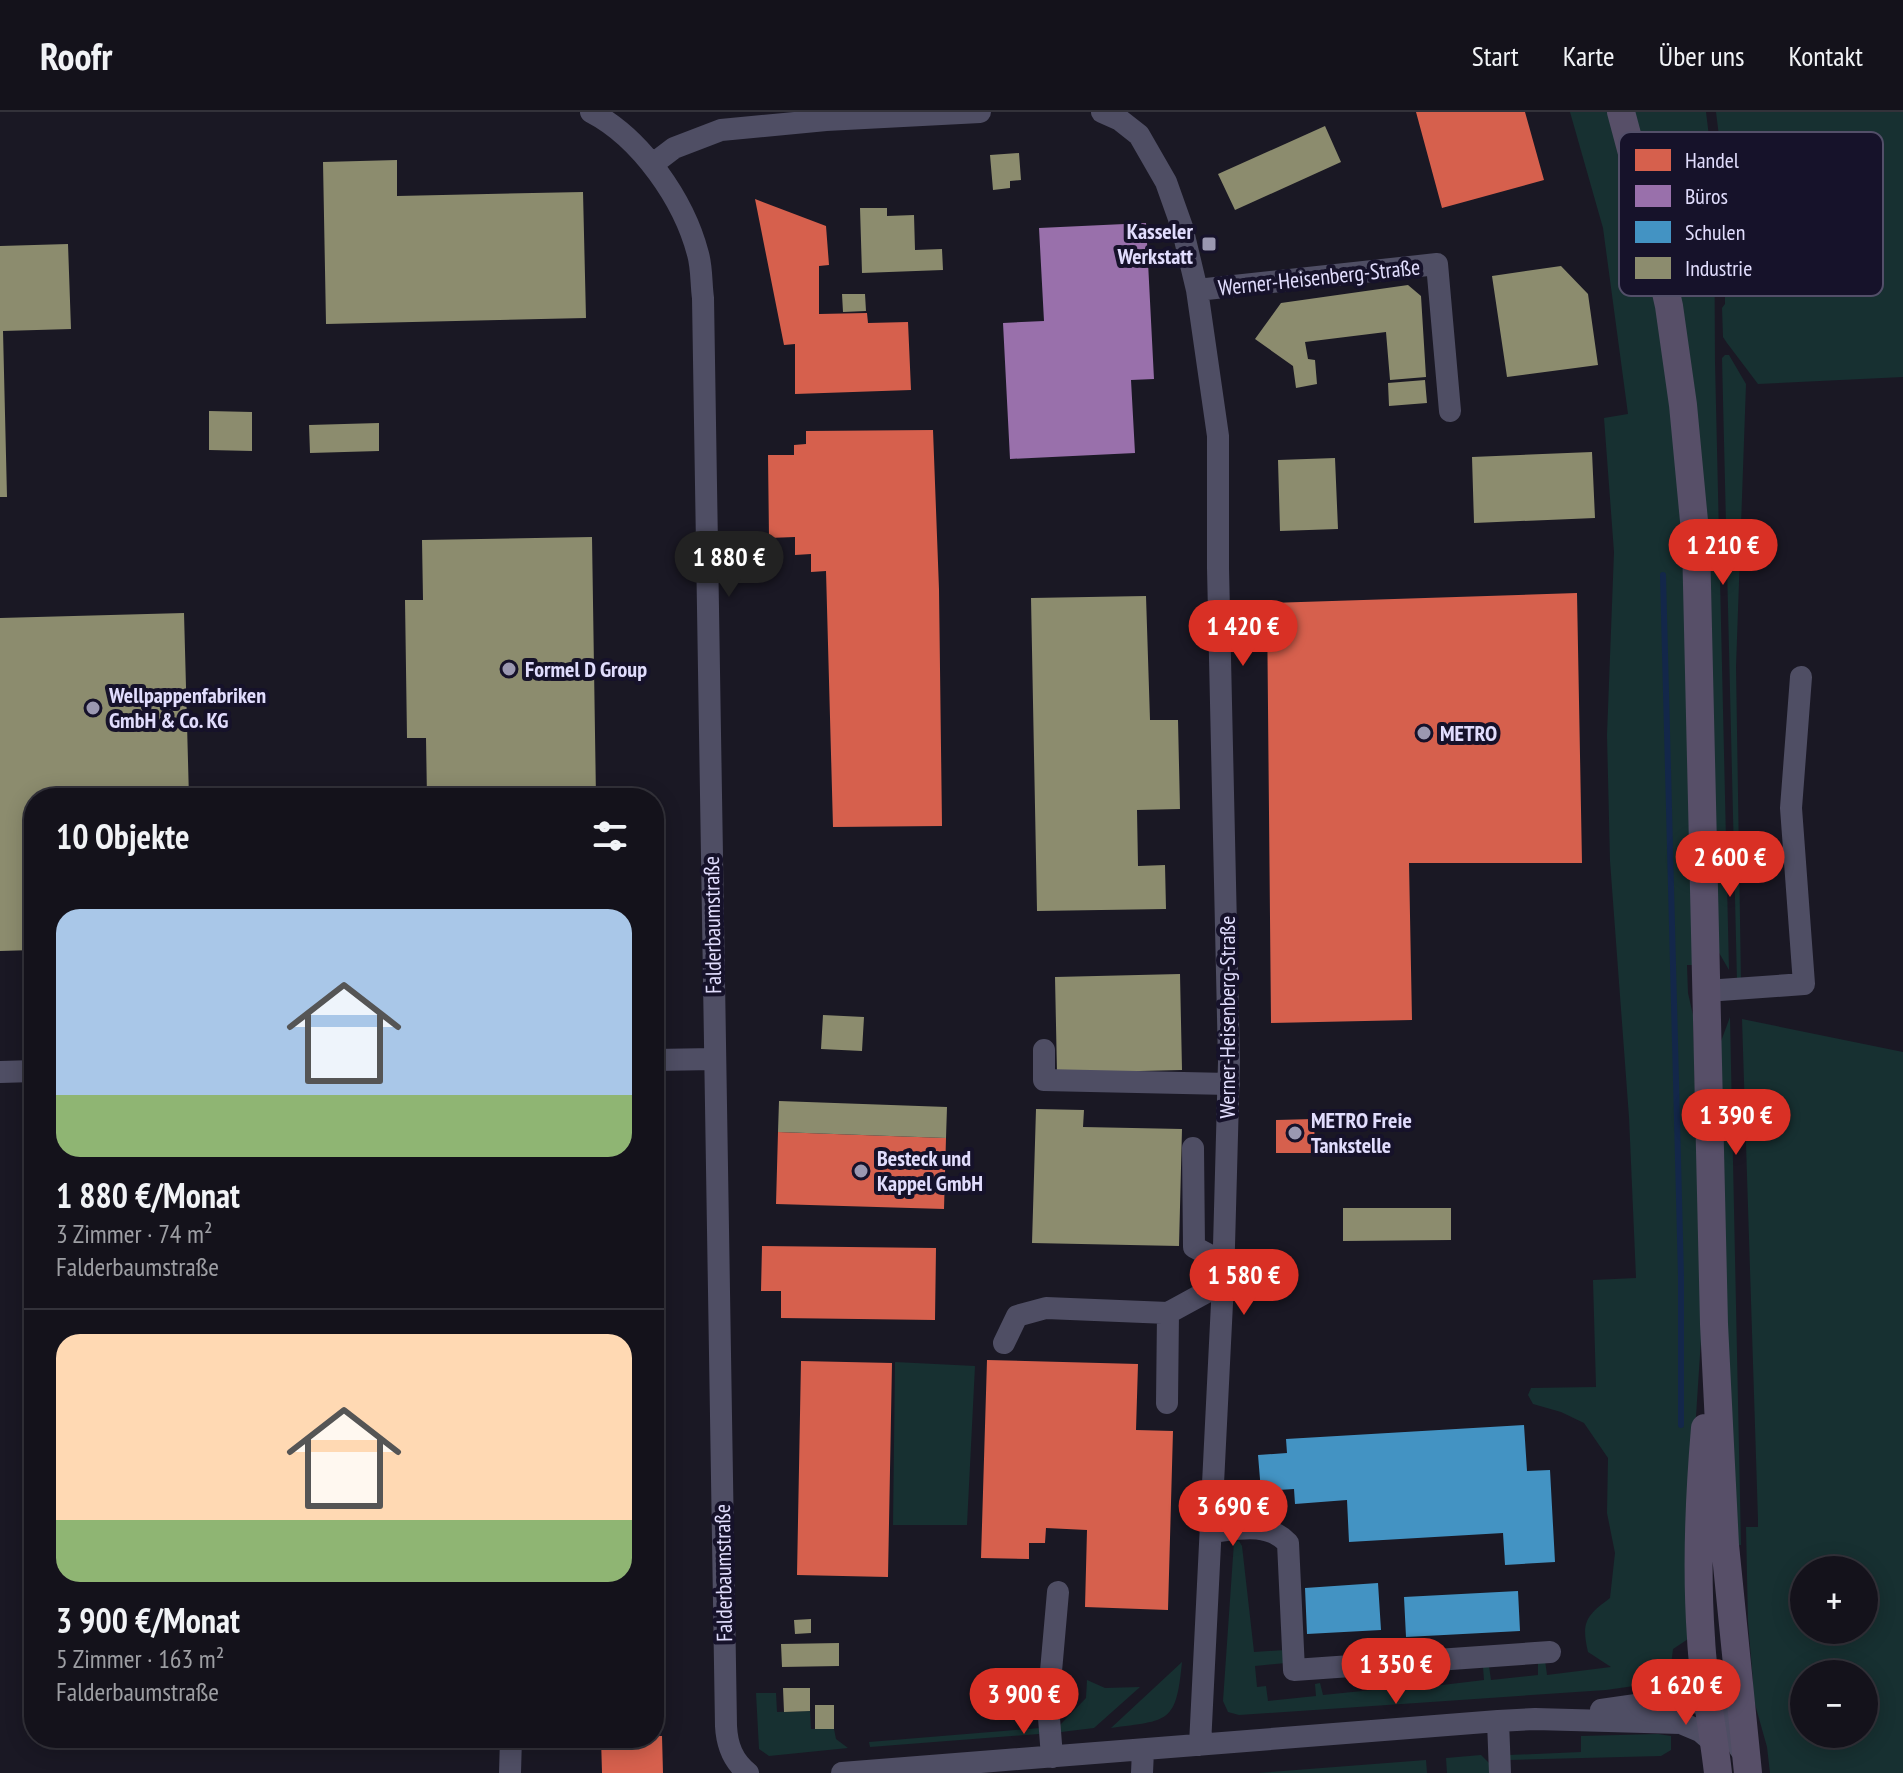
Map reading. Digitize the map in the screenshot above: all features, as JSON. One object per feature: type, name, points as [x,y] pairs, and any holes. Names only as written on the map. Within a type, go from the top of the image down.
[{"type":"main road","points":[[1621,112],[1626,132]]},
{"type":"main road","points":[[1667,296],[1691,475],[1696,542],[1714,1324],[1725,1545],[1748,1771]]},
{"type":"main road","points":[[1714,1324],[1699,1495],[1698,1562],[1701,1638],[1718,1773]]},
{"type":"street","name":"Falderbaumstraße","points":[[591,112],[610,122],[653,164],[686,221],[699,256],[703,298],[726,1726],[733,1756],[748,1773]]},
{"type":"street","points":[[653,164],[674,148],[721,130],[826,120],[980,112]]},
{"type":"street","name":"Werner-Heisenberg-Straße","points":[[1102,112],[1120,120],[1139,135],[1166,182],[1182,227],[1197,290],[1218,436],[1229,1084],[1223,1283],[1200,1745]]},
{"type":"street","name":"Werner-Heisenberg-Straße","points":[[1197,290],[1437,264],[1450,411]]},
{"type":"street","points":[[1706,991],[1804,984],[1791,808],[1801,677]]},
{"type":"street","points":[[1044,1050],[1044,1080],[1229,1084]]},
{"type":"street","points":[[664,1060],[714,1059]]},
{"type":"street","points":[[0,1072],[24,1071]]},
{"type":"street","points":[[1193,1148],[1194,1247],[1224,1258]]},
{"type":"street","points":[[1004,1343],[1017,1316],[1046,1308],[1168,1313],[1223,1283]]},
{"type":"street","points":[[1167,1403],[1168,1313]]},
{"type":"street","points":[[1211,1532],[1263,1529],[1278,1532],[1288,1543],[1294,1670],[1550,1652]]},
{"type":"street","points":[[1052,1757],[1048,1705],[1058,1592]]},
{"type":"street","points":[[1535,1719],[1643,1704],[1708,1702],[1727,1720],[1748,1771]]},
{"type":"street","points":[[842,1773],[1535,1719],[1681,1723],[1700,1731],[1715,1744]]},
{"type":"street","points":[[1498,1721],[1500,1773]]},
{"type":"street","points":[[510,1773],[511,1748]]},
{"type":"street","points":[[1142,1773],[1143,1750]]},
{"type":"green space","points":[[1570,112],[1608,112],[1619,154],[1619,296],[1654,296],[1665,357],[1684,546],[1694,965],[1687,965],[1693,1015],[1702,1324],[1691,1493],[1688,1639],[1673,1649],[1669,1681],[1606,1690],[1239,1715],[1228,1712],[1223,1701],[1234,1542],[1239,1541],[1254,1652],[1285,1650],[1286,1663],[1255,1666],[1257,1687],[1266,1686],[1268,1701],[1316,1696],[1315,1684],[1320,1683],[1323,1695],[1372,1690],[1371,1676],[1377,1675],[1379,1690],[1427,1686],[1426,1671],[1432,1670],[1434,1686],[1484,1680],[1483,1667],[1489,1666],[1491,1680],[1538,1675],[1538,1661],[1545,1660],[1547,1675],[1611,1667],[1588,1652],[1585,1633],[1587,1620],[1610,1598],[1615,1553],[1607,1513],[1608,1458],[1584,1423],[1533,1404],[1528,1395],[1531,1388],[1596,1387],[1593,1280],[1636,1278],[1629,1117],[1610,861],[1607,735],[1614,552],[1604,418],[1628,414],[1603,228]]},
{"type":"green space","points":[[1632,112],[1706,112],[1708,132],[1635,132]]},
{"type":"green space","points":[[1716,112],[1903,112],[1903,377],[1758,384],[1723,337],[1725,296],[1883,296],[1883,132],[1718,132]]},
{"type":"green space","points":[[1664,296],[1715,296],[1729,970],[1718,951],[1707,541]]},
{"type":"green space","points":[[1729,355],[1746,384],[1736,667],[1741,983],[1737,981],[1722,358]]},
{"type":"green space","points":[[1730,1017],[1741,1545],[1733,1546],[1720,1044]]},
{"type":"green space","points":[[1742,1019],[1903,1052],[1903,1773],[1770,1773],[1767,1747],[1751,1690],[1746,1527],[1758,1527]]},
{"type":"green space","points":[[895,1362],[975,1366],[967,1525],[893,1525]]},
{"type":"green space","points":[[1182,1662],[1177,1697],[1166,1715],[1146,1723],[1111,1728]]},
{"type":"green space","points":[[1087,1680],[1105,1688],[1140,1687],[1094,1728],[1061,1732],[1059,1726],[1086,1698]]},
{"type":"green space","points":[[756,1693],[776,1693],[777,1712],[810,1711],[811,1729],[834,1729],[836,1739],[848,1748],[769,1756],[759,1749]]},
{"type":"green space","points":[[1040,1728],[1039,1734],[870,1747],[869,1742]]},
{"type":"green space","points":[[1581,1736],[1671,1736],[1671,1750],[1661,1756],[1509,1760],[1509,1755],[1581,1752]]},
{"type":"green space","points":[[1481,1755],[1489,1763],[1490,1773],[1447,1773],[1446,1758]]},
{"type":"green space","points":[[1426,1760],[1427,1773],[1258,1773]]},
{"type":"building: Handel","points":[[1416,112],[1525,112],[1544,180],[1442,208]]},
{"type":"building: Handel","points":[[755,199],[826,226],[829,265],[819,266],[819,314],[867,313],[868,323],[908,322],[911,390],[795,394],[795,344],[784,345]]},
{"type":"building: Handel","points":[[933,430],[942,826],[833,827],[826,571],[811,572],[811,554],[795,555],[795,537],[769,538],[768,455],[794,455],[794,445],[806,444],[806,431]]},
{"type":"building: Handel","name":"METRO","points":[[1577,593],[1582,863],[1409,863],[1412,1020],[1271,1023],[1267,603]]},
{"type":"building: Handel","points":[[1314,1119],[1315,1153],[1276,1153],[1276,1120]]},
{"type":"building: Handel","name":"Besteck und Kappel GmbH","points":[[778,1132],[946,1138],[944,1209],[776,1204]]},
{"type":"building: Handel","points":[[762,1246],[936,1248],[935,1320],[781,1318],[781,1291],[761,1291]]},
{"type":"building: Handel","points":[[987,1360],[1138,1364],[1136,1430],[1173,1431],[1168,1610],[1085,1607],[1087,1530],[1046,1528],[1045,1543],[1029,1543],[1029,1559],[981,1558]]},
{"type":"building: Handel","points":[[801,1361],[892,1363],[888,1577],[797,1575]]},
{"type":"building: Handel","points":[[601,1748],[662,1748],[663,1773],[602,1773]]},
{"type":"building: Büros","points":[[1146,223],[1154,379],[1131,380],[1135,453],[1010,459],[1003,323],[1044,321],[1039,228]]},
{"type":"building: Schulen","points":[[1524,1425],[1527,1471],[1550,1470],[1555,1562],[1505,1565],[1503,1533],[1349,1542],[1347,1500],[1295,1504],[1294,1489],[1261,1491],[1258,1455],[1287,1453],[1286,1439]]},
{"type":"building: Schulen","points":[[1378,1583],[1381,1630],[1307,1634],[1305,1588]]},
{"type":"building: Schulen","points":[[1518,1591],[1520,1631],[1406,1637],[1404,1597]]},
{"type":"building: Industrie","points":[[1325,126],[1341,162],[1235,210],[1218,174]]},
{"type":"building: Industrie","points":[[1019,153],[1021,180],[1010,181],[1010,188],[993,190],[990,155]]},
{"type":"building: Industrie","points":[[397,160],[397,196],[583,192],[586,318],[326,324],[323,162]]},
{"type":"building: Industrie","points":[[860,208],[887,208],[887,216],[914,215],[915,250],[942,249],[943,270],[862,273]]},
{"type":"building: Industrie","points":[[68,244],[71,329],[3,331],[7,497],[0,497],[0,246]]},
{"type":"building: Industrie","points":[[1561,266],[1588,294],[1598,365],[1507,377],[1492,276]]},
{"type":"building: Industrie","points":[[1408,285],[1421,296],[1426,377],[1390,380],[1386,332],[1305,342],[1308,359],[1315,360],[1317,384],[1296,388],[1293,366],[1255,339],[1281,303]]},
{"type":"building: Industrie","points":[[842,294],[865,294],[866,311],[843,312]]},
{"type":"building: Industrie","points":[[1425,380],[1427,403],[1389,406],[1388,383]]},
{"type":"building: Industrie","points":[[209,411],[252,412],[252,451],[209,450]]},
{"type":"building: Industrie","points":[[379,423],[379,451],[310,453],[309,425]]},
{"type":"building: Industrie","points":[[1592,452],[1595,518],[1474,523],[1472,457]]},
{"type":"building: Industrie","points":[[1335,458],[1338,529],[1280,531],[1278,460]]},
{"type":"building: Industrie","name":"Formel D Group","points":[[592,537],[596,788],[427,788],[426,738],[407,738],[405,600],[423,600],[422,540]]},
{"type":"building: Industrie","points":[[1146,596],[1150,720],[1178,720],[1180,809],[1137,810],[1138,866],[1165,865],[1166,909],[1037,911],[1031,598]]},
{"type":"building: Industrie","name":"Wellpappenfabriken GmbH & Co. KG","points":[[184,613],[189,788],[24,788],[24,950],[0,951],[0,618]]},
{"type":"building: Industrie","points":[[1180,974],[1182,1070],[1057,1073],[1055,977]]},
{"type":"building: Industrie","points":[[823,1015],[864,1017],[862,1051],[821,1049]]},
{"type":"building: Industrie","points":[[779,1101],[947,1107],[946,1138],[778,1132]]},
{"type":"building: Industrie","points":[[1036,1109],[1084,1110],[1083,1127],[1182,1129],[1179,1246],[1032,1243]]},
{"type":"building: Industrie","points":[[1343,1208],[1451,1208],[1451,1240],[1343,1241]]},
{"type":"building: Industrie","points":[[811,1619],[811,1633],[795,1634],[794,1620]]},
{"type":"building: Industrie","points":[[839,1643],[839,1666],[782,1667],[781,1644]]},
{"type":"building: Industrie","points":[[783,1688],[810,1688],[810,1711],[784,1712]]},
{"type":"building: Industrie","points":[[815,1705],[834,1705],[834,1729],[815,1729]]},
{"type":"waterway","points":[[1663,575],[1681,1276],[1681,1425]]},
{"type":"place","name":"Kasseler Werkstatt","points":[[1209,244]]},
{"type":"place","name":"Formel D Group","points":[[509,669]]},
{"type":"place","name":"Wellpappenfabriken GmbH & Co. KG","points":[[93,708]]},
{"type":"place","name":"METRO","points":[[1424,733]]},
{"type":"place","name":"METRO Freie Tankstelle","points":[[1295,1133]]},
{"type":"place","name":"Besteck und Kappel GmbH","points":[[861,1171]]}]
